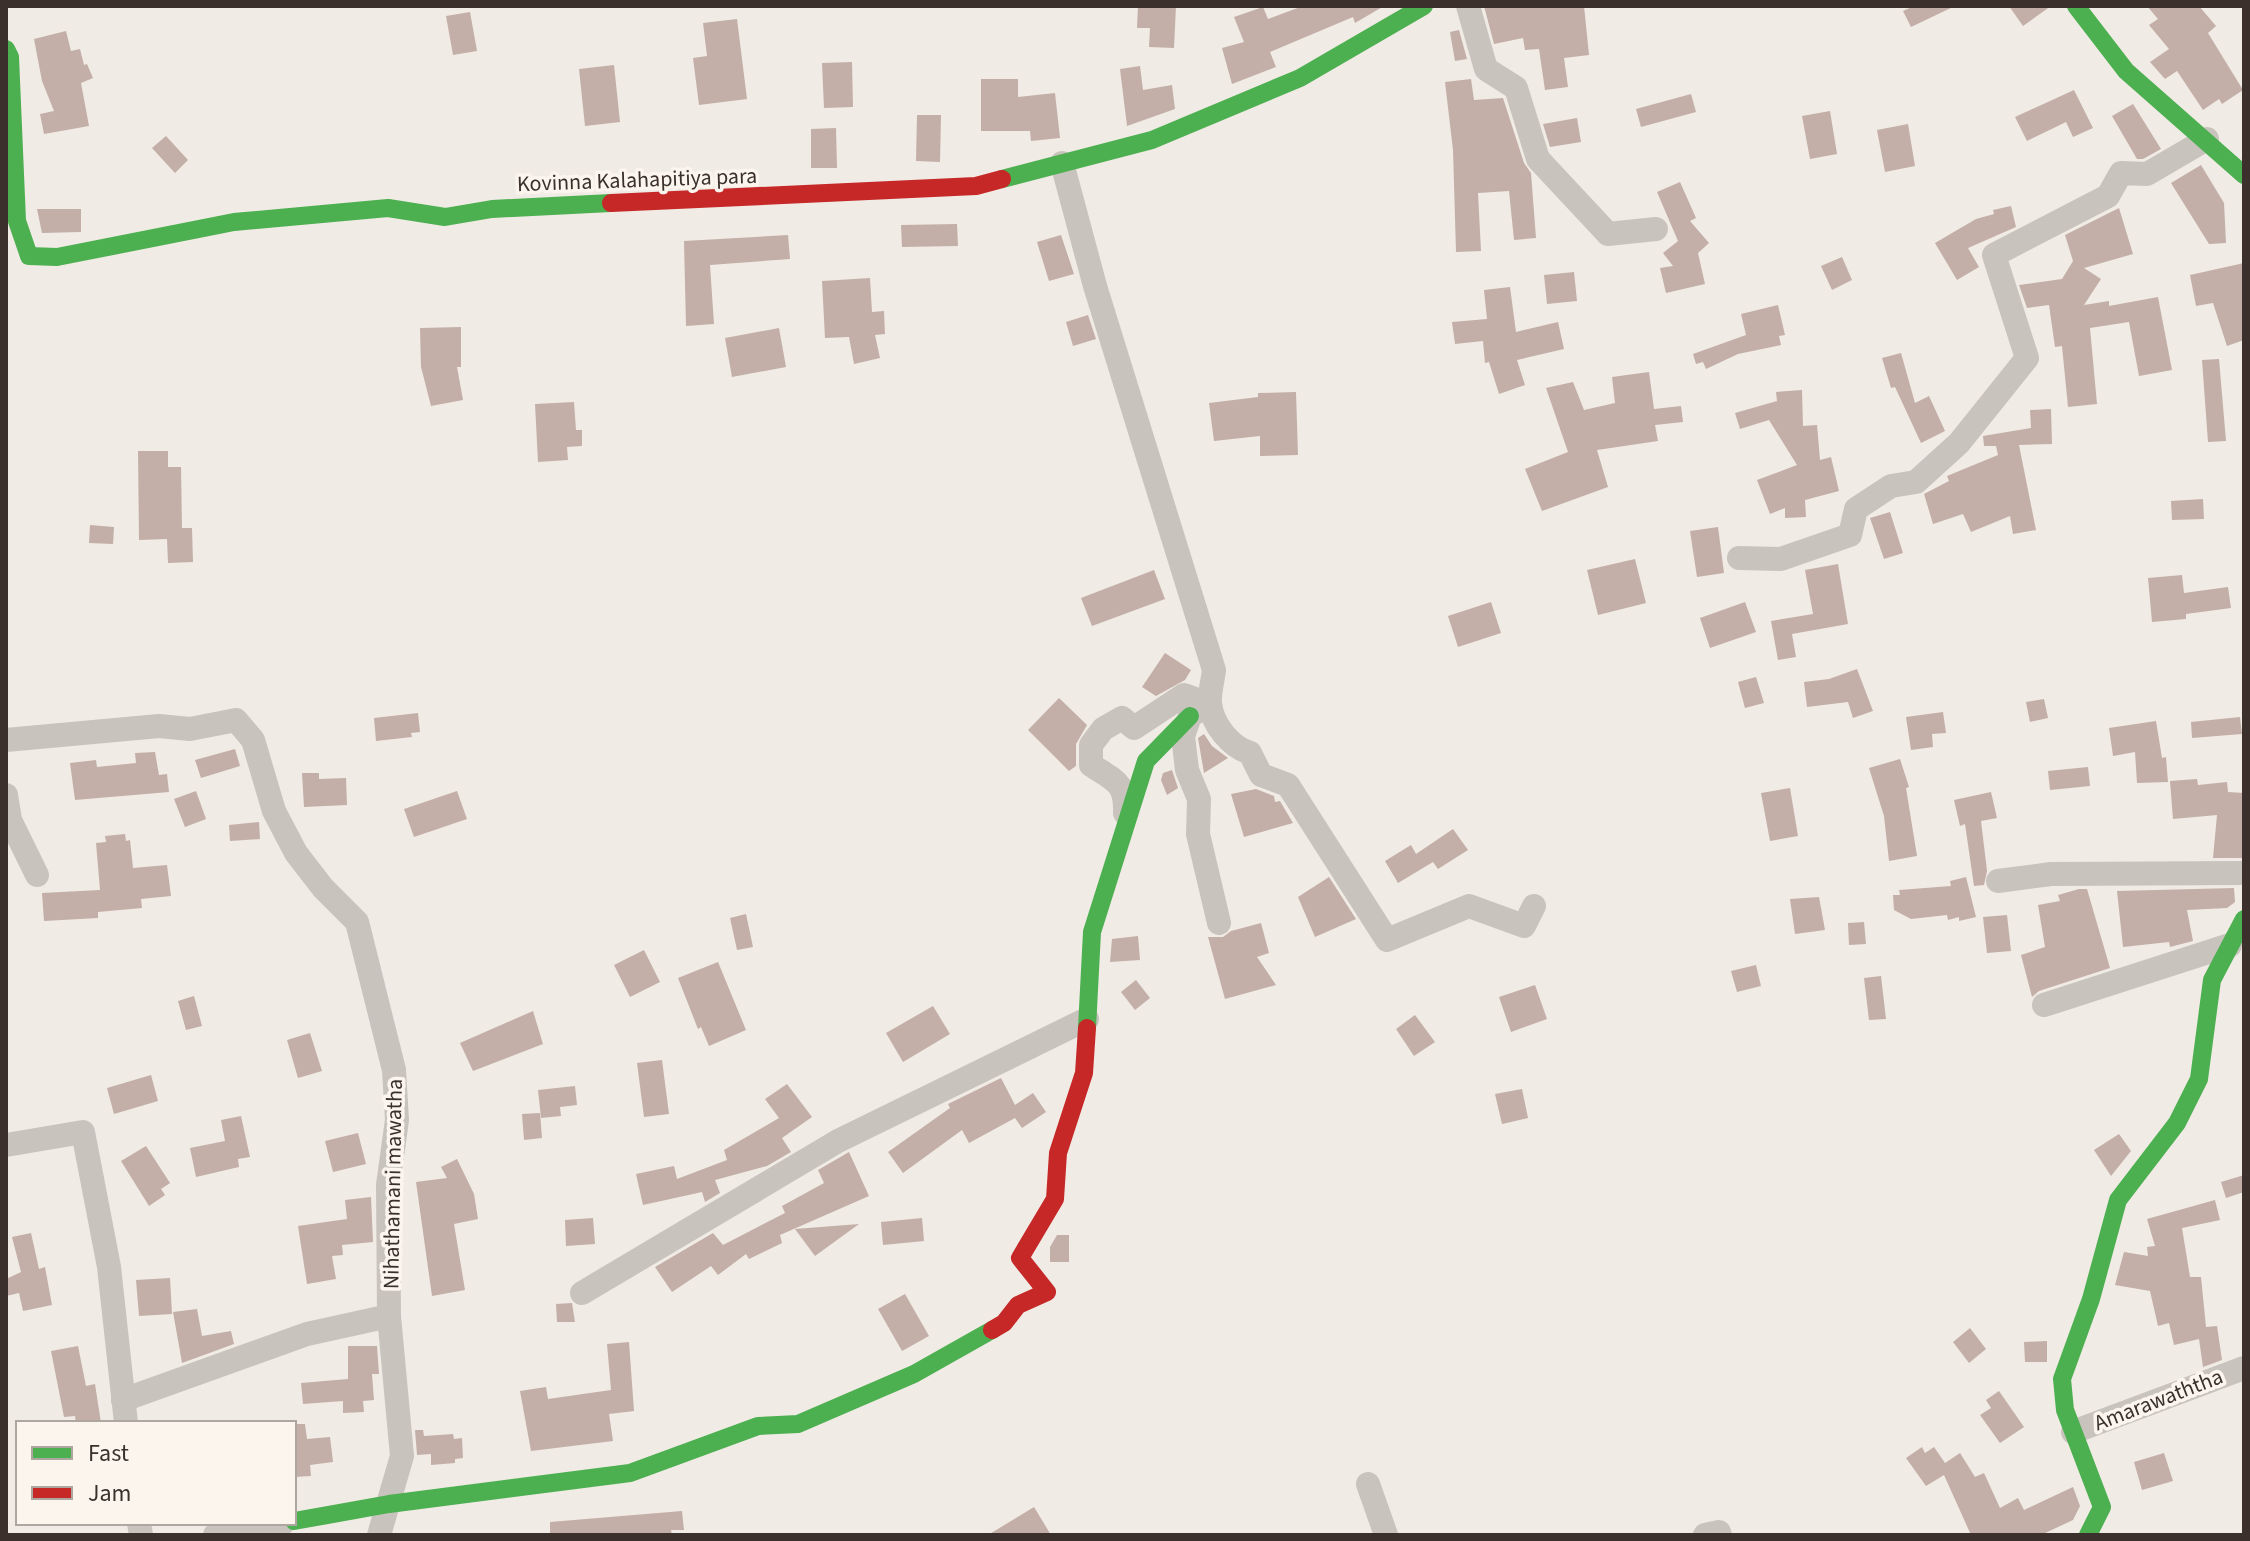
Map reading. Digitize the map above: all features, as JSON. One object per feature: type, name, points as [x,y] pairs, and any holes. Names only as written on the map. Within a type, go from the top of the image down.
[{"type":"street","name":"Kovinna Kalahapitiya para","points":[[6,49],[10,57],[17,256],[57,257],[234,222],[388,208],[445,217],[492,209],[976,186],[1152,140],[1300,78],[1424,6]]},
{"type":"street","points":[[1468,6],[1486,69],[1516,88],[1538,159],[1608,234],[1656,229]]},
{"type":"street","points":[[2076,6],[2126,71],[2207,139],[2244,175]]},
{"type":"street","points":[[1739,558],[1781,559],[1850,535],[1856,509],[1891,486],[1916,482],[1959,443],[2027,358],[1994,255],[2108,196],[2121,173],[2147,174],[2207,139]]},
{"type":"street","points":[[1062,163],[1095,286],[1214,670],[1200,710],[1183,736],[1187,770],[1199,799],[1198,834],[1219,923]]},
{"type":"street","points":[[1123,844],[1126,795],[1121,785],[1091,765],[1091,745],[1103,729],[1122,718],[1134,728],[1184,695],[1218,725],[1235,748],[1250,753],[1261,775],[1288,785],[1387,940],[1469,906],[1524,926],[1534,906]]},
{"type":"street","points":[[296,1521],[389,1504],[630,1473],[758,1426],[798,1424],[914,1374],[1004,1323],[1018,1305],[1047,1292],[1020,1258],[1055,1199],[1058,1153],[1084,1073],[1092,932],[1123,844],[1146,761],[1200,710]]},
{"type":"street","name":"Nihathamani mawatha","points":[[6,740],[159,726],[190,729],[236,720],[253,740],[274,811],[296,853],[323,888],[357,922],[394,1070],[397,1120],[388,1185],[389,1316],[402,1456],[379,1535]]},
{"type":"street","points":[[6,795],[10,820],[37,875]]},
{"type":"street","points":[[1998,881],[2051,874],[2244,873]]},
{"type":"street","points":[[2088,1535],[2102,1507],[2065,1410],[2062,1379],[2091,1299],[2118,1200],[2177,1123],[2199,1079],[2212,980],[2244,919]]},
{"type":"street","points":[[2044,1005],[2230,945]]},
{"type":"street","points":[[582,1293],[838,1141],[1087,1019]]},
{"type":"street","points":[[6,1145],[83,1132],[109,1267],[124,1411],[307,1334],[389,1316]]},
{"type":"street","name":"Amarawaththa","points":[[2073,1432],[2244,1368]]},
{"type":"street","points":[[1368,1484],[1386,1535]]},
{"type":"street","points":[[215,1535],[272,1525]]},
{"type":"street","points":[[1705,1535],[1719,1532],[1720,1535]]},
{"type":"building","points":[[1138,6],[1176,6],[1174,48],[1149,47],[1150,28],[1137,28]]},
{"type":"building","points":[[1303,6],[1384,6],[1355,23],[1353,17],[1270,52],[1276,67],[1232,84],[1222,48],[1244,42],[1234,17],[1263,7],[1268,19]]},
{"type":"building","points":[[1484,6],[1584,6],[1589,55],[1564,58],[1568,87],[1545,90],[1539,49],[1525,50],[1523,38],[1494,44]]},
{"type":"building","points":[[1914,6],[1955,6],[1911,27],[1903,11]]},
{"type":"building","points":[[2009,6],[2051,6],[2023,26]]},
{"type":"building","points":[[2147,6],[2199,6],[2216,26],[2208,33],[2243,90],[2222,104],[2219,99],[2203,110],[2177,71],[2165,79],[2150,62],[2169,49],[2149,25],[2158,19]]},
{"type":"building","points":[[470,12],[477,51],[453,55],[446,16]]},
{"type":"building","points":[[737,19],[747,99],[699,105],[693,58],[707,56],[703,23]]},
{"type":"building","points":[[1459,30],[1467,59],[1455,61],[1450,32]]},
{"type":"building","points":[[66,31],[71,51],[80,49],[84,65],[87,64],[93,78],[81,83],[89,126],[44,134],[40,114],[54,111],[42,81],[34,39]]},
{"type":"building","points":[[852,62],[853,107],[824,108],[822,63]]},
{"type":"building","points":[[614,65],[620,122],[585,126],[579,69]]},
{"type":"building","points":[[1140,66],[1143,90],[1172,85],[1175,109],[1127,126],[1120,69]]},
{"type":"building","points":[[981,79],[1018,79],[1018,97],[1055,93],[1060,138],[1031,141],[1030,131],[981,131]]},
{"type":"building","points":[[1471,79],[1474,100],[1503,98],[1524,163],[1531,173],[1536,238],[1514,240],[1509,191],[1478,193],[1481,251],[1456,252],[1453,150],[1445,82]]},
{"type":"building","points":[[2074,90],[2093,128],[2073,137],[2066,122],[2027,141],[2015,117]]},
{"type":"building","points":[[1691,94],[1696,112],[1641,127],[1636,109]]},
{"type":"building","points":[[2133,104],[2161,149],[2143,159],[2137,159],[2112,116]]},
{"type":"building","points":[[1830,111],[1837,154],[1810,159],[1802,116]]},
{"type":"building","points":[[917,115],[941,115],[940,162],[916,161]]},
{"type":"building","points":[[1577,118],[1581,142],[1550,147],[1543,124]]},
{"type":"building","points":[[1908,124],[1915,166],[1885,172],[1877,130]]},
{"type":"building","points":[[836,128],[837,168],[811,168],[811,129]]},
{"type":"building","points":[[166,136],[188,160],[175,173],[152,148]]},
{"type":"building","points":[[2201,165],[2224,203],[2226,243],[2209,244],[2171,183]]},
{"type":"building","points":[[1680,182],[1696,218],[1690,221],[1709,243],[1698,253],[1705,284],[1666,293],[1660,268],[1673,266],[1663,253],[1678,241],[1657,192]]},
{"type":"building","points":[[2011,206],[2016,227],[1968,248],[1979,267],[1957,280],[1935,243],[1976,219],[1994,214],[1993,210]]},
{"type":"building","points":[[2119,208],[2133,254],[2084,268],[2101,279],[2084,305],[2109,301],[2109,306],[2158,297],[2172,370],[2139,376],[2129,322],[2090,328],[2097,404],[2068,407],[2062,346],[2055,347],[2049,305],[2027,308],[2019,285],[2062,279],[2073,261],[2065,235]]},
{"type":"building","points":[[37,209],[81,209],[81,232],[42,233]]},
{"type":"building","points":[[957,224],[958,246],[902,247],[901,225]]},
{"type":"building","points":[[788,235],[790,259],[710,265],[714,324],[686,326],[684,241]]},
{"type":"building","points":[[1061,235],[1074,274],[1049,281],[1037,242]]},
{"type":"building","points":[[1842,257],[1852,280],[1832,290],[1821,266]]},
{"type":"building","points":[[2244,263],[2244,340],[2227,346],[2213,303],[2196,306],[2190,275]]},
{"type":"building","points":[[1574,272],[1577,301],[1547,304],[1544,275]]},
{"type":"building","points":[[870,278],[872,312],[884,311],[885,334],[875,335],[880,358],[854,364],[849,337],[825,338],[822,281]]},
{"type":"building","points":[[1510,287],[1516,332],[1558,322],[1564,349],[1517,360],[1525,385],[1499,394],[1489,362],[1485,363],[1483,341],[1455,344],[1452,322],[1487,319],[1484,290]]},
{"type":"building","points":[[1778,305],[1785,335],[1779,336],[1781,345],[1738,354],[1706,369],[1703,362],[1696,364],[1693,354],[1746,335],[1741,314]]},
{"type":"building","points":[[1088,315],[1096,339],[1073,346],[1066,322]]},
{"type":"building","points":[[461,327],[461,367],[457,367],[463,400],[431,406],[421,367],[420,328]]},
{"type":"building","points":[[779,328],[786,367],[732,377],[725,338]]},
{"type":"building","points":[[1901,353],[1915,403],[1929,396],[1945,431],[1921,443],[1895,387],[1891,388],[1882,358]]},
{"type":"building","points":[[2219,359],[2226,441],[2208,442],[2202,360]]},
{"type":"building","points":[[1649,372],[1654,409],[1681,406],[1683,422],[1655,425],[1658,441],[1597,450],[1608,487],[1542,511],[1525,469],[1568,452],[1546,388],[1573,382],[1584,410],[1615,403],[1612,377]]},
{"type":"building","points":[[1802,390],[1803,426],[1817,425],[1820,460],[1831,457],[1839,491],[1805,500],[1806,517],[1785,518],[1785,508],[1770,514],[1757,480],[1797,465],[1769,420],[1740,429],[1735,413],[1777,401],[1776,392]]},
{"type":"building","points":[[1296,392],[1298,455],[1260,456],[1260,436],[1214,441],[1209,403],[1258,397],[1258,393]]},
{"type":"building","points":[[574,402],[576,430],[582,430],[582,446],[567,447],[568,460],[538,462],[535,404]]},
{"type":"building","points":[[2051,409],[2052,444],[2019,445],[2036,530],[2013,534],[2010,516],[1971,532],[1963,514],[1933,524],[1924,494],[1949,481],[1947,476],[1998,455],[1996,446],[1984,446],[1983,436],[2031,428],[2030,410]]},
{"type":"building","points":[[138,451],[168,451],[168,467],[181,467],[182,528],[192,528],[193,562],[168,563],[167,539],[139,540]]},
{"type":"building","points":[[2203,499],[2204,519],[2172,520],[2171,501]]},
{"type":"building","points":[[1890,512],[1903,553],[1884,559],[1870,518]]},
{"type":"building","points":[[90,525],[114,527],[113,544],[89,543]]},
{"type":"building","points":[[1718,527],[1724,573],[1697,577],[1690,531]]},
{"type":"building","points":[[1635,559],[1646,603],[1598,615],[1587,570]]},
{"type":"building","points":[[1838,564],[1848,624],[1792,634],[1796,657],[1778,660],[1771,621],[1813,614],[1805,570]]},
{"type":"building","points":[[1154,570],[1165,599],[1092,626],[1081,598]]},
{"type":"building","points":[[2182,575],[2184,593],[2228,587],[2231,608],[2186,614],[2186,619],[2152,622],[2148,578]]},
{"type":"building","points":[[1491,602],[1501,633],[1458,647],[1448,616]]},
{"type":"building","points":[[1745,602],[1756,632],[1710,648],[1700,618]]},
{"type":"building","points":[[1165,653],[1191,670],[1185,680],[1156,696],[1142,687]]},
{"type":"building","points":[[1857,669],[1873,711],[1853,718],[1848,702],[1807,707],[1804,682],[1829,679]]},
{"type":"building","points":[[1756,677],[1764,703],[1745,708],[1738,682]]},
{"type":"building","points":[[1059,698],[1087,725],[1076,744],[1076,766],[1069,771],[1028,730]]},
{"type":"building","points":[[2044,699],[2048,718],[2030,722],[2026,702]]},
{"type":"building","points":[[1943,712],[1946,733],[1932,734],[1933,747],[1911,750],[1906,717]]},
{"type":"building","points":[[418,713],[420,732],[411,733],[412,737],[376,741],[374,718]]},
{"type":"building","points":[[2240,717],[2242,734],[2192,738],[2191,722]]},
{"type":"building","points":[[2156,721],[2162,758],[2166,757],[2168,782],[2137,783],[2135,752],[2113,756],[2109,728]]},
{"type":"building","points":[[1204,734],[1212,746],[1228,758],[1204,773],[1198,738]]},
{"type":"building","points":[[235,749],[240,766],[201,778],[195,760]]},
{"type":"building","points":[[155,752],[159,775],[167,774],[169,792],[75,800],[70,763],[96,760],[97,767],[136,763],[135,753]]},
{"type":"building","points":[[1900,759],[1909,787],[1906,788],[1917,856],[1889,861],[1884,816],[1869,768]]},
{"type":"building","points":[[2088,767],[2090,786],[2050,790],[2048,771]]},
{"type":"building","points":[[1172,770],[1178,788],[1167,795],[1161,780],[1163,773]]},
{"type":"building","points":[[302,773],[319,773],[319,779],[346,778],[347,805],[304,807]]},
{"type":"building","points":[[2197,779],[2198,785],[2227,782],[2228,792],[2244,793],[2244,858],[2213,858],[2217,815],[2173,819],[2170,781]]},
{"type":"building","points":[[1790,788],[1798,836],[1770,841],[1761,793]]},
{"type":"building","points":[[1256,789],[1274,796],[1275,802],[1280,801],[1293,823],[1244,837],[1231,794]]},
{"type":"building","points":[[196,791],[206,819],[185,827],[174,799]]},
{"type":"building","points":[[457,791],[467,819],[414,837],[404,809]]},
{"type":"building","points":[[1991,792],[1997,818],[1981,821],[1987,871],[1984,885],[1974,886],[1965,824],[1960,826],[1954,800]]},
{"type":"building","points":[[259,822],[260,839],[230,841],[229,825]]},
{"type":"building","points":[[1453,829],[1468,850],[1438,869],[1433,862],[1398,883],[1385,861],[1411,845],[1416,854]]},
{"type":"building","points":[[125,834],[126,841],[130,840],[133,868],[167,865],[171,896],[141,899],[142,908],[98,912],[98,918],[44,921],[42,893],[100,890],[96,843],[106,842],[105,836]]},
{"type":"building","points":[[1329,877],[1356,919],[1315,937],[1298,897]]},
{"type":"building","points":[[1966,877],[1976,917],[1959,921],[1959,917],[1948,920],[1947,915],[1911,919],[1894,910],[1893,895],[1900,895],[1899,890],[1951,886],[1950,881]]},
{"type":"building","points":[[2234,888],[2235,902],[2227,908],[2187,910],[2193,941],[2170,947],[2169,942],[2123,947],[2117,891]]},
{"type":"building","points":[[2087,889],[2110,968],[2039,991],[2032,997],[2021,955],[2045,947],[2038,905],[2060,901],[2058,895]]},
{"type":"building","points":[[1819,897],[1825,930],[1795,934],[1790,899]]},
{"type":"building","points":[[746,914],[753,947],[737,950],[730,918]]},
{"type":"building","points":[[2007,915],[2011,951],[1987,953],[1983,917]]},
{"type":"building","points":[[1864,922],[1866,944],[1849,945],[1848,923]]},
{"type":"building","points":[[1261,923],[1269,953],[1257,957],[1276,985],[1225,999],[1208,937],[1223,937],[1231,931]]},
{"type":"building","points":[[1138,936],[1140,960],[1110,962],[1112,939]]},
{"type":"building","points":[[644,950],[660,982],[630,997],[614,965]]},
{"type":"building","points":[[718,962],[746,1030],[709,1046],[701,1027],[698,1029],[678,978]]},
{"type":"building","points":[[1756,965],[1761,986],[1737,992],[1731,971]]},
{"type":"building","points":[[1881,976],[1886,1019],[1869,1020],[1864,978]]},
{"type":"building","points":[[1136,980],[1150,998],[1135,1010],[1121,992]]},
{"type":"building","points":[[1535,985],[1547,1019],[1511,1032],[1499,997]]},
{"type":"building","points":[[194,996],[202,1026],[186,1030],[178,1001]]},
{"type":"building","points":[[933,1006],[950,1034],[903,1062],[886,1033]]},
{"type":"building","points":[[533,1011],[543,1044],[473,1071],[460,1043]]},
{"type":"building","points":[[1415,1015],[1435,1042],[1414,1056],[1396,1029]]},
{"type":"building","points":[[310,1033],[322,1071],[298,1078],[287,1040]]},
{"type":"building","points":[[662,1060],[669,1114],[644,1117],[637,1063]]},
{"type":"building","points":[[151,1075],[158,1101],[114,1114],[107,1088]]},
{"type":"building","points":[[1001,1078],[1015,1105],[1033,1093],[1046,1112],[1022,1128],[1015,1118],[969,1143],[962,1130],[903,1173],[888,1152],[950,1108],[948,1104]]},
{"type":"building","points":[[787,1084],[812,1117],[782,1138],[791,1152],[767,1166],[715,1180],[720,1193],[705,1202],[702,1192],[643,1205],[636,1174],[674,1166],[677,1179],[727,1160],[724,1150],[779,1118],[765,1099]]},
{"type":"building","points":[[575,1086],[577,1105],[560,1107],[561,1116],[541,1118],[538,1090]]},
{"type":"building","points":[[1522,1089],[1528,1118],[1502,1124],[1495,1094]]},
{"type":"building","points":[[540,1113],[542,1138],[524,1140],[522,1114]]},
{"type":"building","points":[[241,1116],[250,1157],[238,1159],[239,1167],[196,1177],[190,1148],[225,1141],[221,1120]]},
{"type":"building","points":[[358,1133],[366,1164],[333,1172],[325,1141]]},
{"type":"building","points":[[2119,1134],[2131,1151],[2111,1176],[2094,1150]]},
{"type":"building","points":[[146,1146],[170,1183],[161,1189],[165,1195],[149,1206],[121,1161]]},
{"type":"building","points":[[849,1152],[869,1196],[780,1235],[782,1243],[749,1259],[746,1254],[718,1275],[711,1266],[672,1292],[655,1267],[713,1233],[723,1245],[785,1213],[782,1206],[824,1183],[818,1170]]},
{"type":"building","points":[[457,1159],[474,1194],[478,1219],[454,1224],[465,1290],[432,1296],[416,1182],[447,1178],[441,1167]]},
{"type":"building","points":[[2244,1175],[2244,1192],[2226,1198],[2221,1182]]},
{"type":"building","points":[[371,1197],[373,1242],[342,1245],[343,1255],[332,1256],[336,1279],[307,1284],[298,1226],[347,1219],[345,1200]]},
{"type":"building","points":[[2215,1200],[2220,1220],[2182,1228],[2190,1277],[2201,1277],[2206,1327],[2217,1326],[2222,1360],[2203,1367],[2199,1339],[2174,1345],[2169,1323],[2158,1326],[2150,1291],[2115,1285],[2124,1252],[2148,1256],[2147,1247],[2155,1246],[2147,1219]]},
{"type":"building","points":[[593,1218],[595,1244],[566,1246],[565,1220]]},
{"type":"building","points":[[922,1218],[924,1241],[883,1245],[881,1222]]},
{"type":"building","points":[[859,1224],[815,1256],[795,1229]]},
{"type":"building","points":[[31,1233],[39,1269],[45,1267],[52,1305],[23,1311],[19,1293],[6,1296],[6,1279],[21,1272],[12,1237]]},
{"type":"building","points":[[1057,1235],[1069,1235],[1069,1262],[1050,1262],[1050,1247]]},
{"type":"building","points":[[170,1278],[172,1314],[139,1316],[136,1280]]},
{"type":"building","points":[[905,1294],[929,1336],[902,1351],[878,1309]]},
{"type":"building","points":[[572,1303],[575,1322],[557,1322],[556,1304]]},
{"type":"building","points":[[197,1309],[202,1336],[231,1331],[234,1344],[182,1363],[173,1312]]},
{"type":"building","points":[[1970,1328],[1986,1349],[1969,1363],[1953,1342]]},
{"type":"building","points":[[2047,1341],[2047,1362],[2025,1362],[2024,1342]]},
{"type":"building","points":[[629,1342],[634,1411],[609,1414],[613,1441],[531,1451],[520,1391],[546,1387],[548,1399],[611,1390],[607,1344]]},
{"type":"building","points":[[78,1346],[86,1386],[95,1384],[101,1421],[76,1421],[75,1416],[64,1417],[51,1351]]},
{"type":"building","points":[[348,1346],[377,1346],[379,1374],[372,1374],[374,1400],[363,1401],[364,1412],[343,1413],[343,1401],[303,1404],[301,1383],[348,1379]]},
{"type":"building","points":[[1999,1391],[2024,1427],[2000,1443],[1980,1415],[1991,1408],[1986,1400]]},
{"type":"building","points":[[296,1424],[305,1424],[307,1439],[330,1437],[333,1462],[310,1465],[311,1476],[296,1477]]},
{"type":"building","points":[[415,1430],[423,1430],[424,1436],[453,1434],[454,1439],[462,1438],[463,1458],[455,1459],[455,1463],[431,1465],[431,1454],[417,1455]]},
{"type":"building","points":[[1922,1447],[1925,1453],[1934,1447],[1945,1463],[1960,1453],[1975,1477],[1984,1473],[2000,1508],[2018,1498],[2024,1510],[2073,1487],[2080,1506],[2073,1520],[2041,1535],[1971,1535],[1944,1475],[1926,1486],[1906,1458]]},
{"type":"building","points":[[2164,1453],[2173,1481],[2142,1490],[2134,1462]]},
{"type":"building","points":[[1034,1507],[1051,1535],[988,1535]]},
{"type":"building","points":[[682,1511],[684,1530],[671,1530],[672,1535],[550,1535],[550,1522]]},
{"type":"traffic: fast","points":[[1002,179],[1152,140],[1300,78],[1424,6]]},
{"type":"traffic: fast","points":[[2076,6],[2126,71],[2244,175]]},
{"type":"traffic: fast","points":[[6,49],[10,57],[17,221],[29,256],[57,257],[234,222],[388,208],[445,217],[492,209],[611,203]]},
{"type":"traffic: fast","points":[[1087,1028],[1092,932],[1146,761],[1190,716]]},
{"type":"traffic: fast","points":[[2088,1535],[2102,1507],[2065,1410],[2062,1379],[2091,1299],[2118,1200],[2177,1123],[2199,1079],[2212,980],[2244,919]]},
{"type":"traffic: fast","points":[[296,1521],[389,1504],[630,1473],[758,1426],[798,1424],[914,1374],[992,1330]]},
{"type":"traffic: jam","points":[[611,203],[976,186],[1002,179]]},
{"type":"traffic: jam","points":[[992,1330],[1004,1323],[1018,1305],[1047,1292],[1020,1258],[1055,1199],[1058,1153],[1084,1073],[1087,1028]]}]
